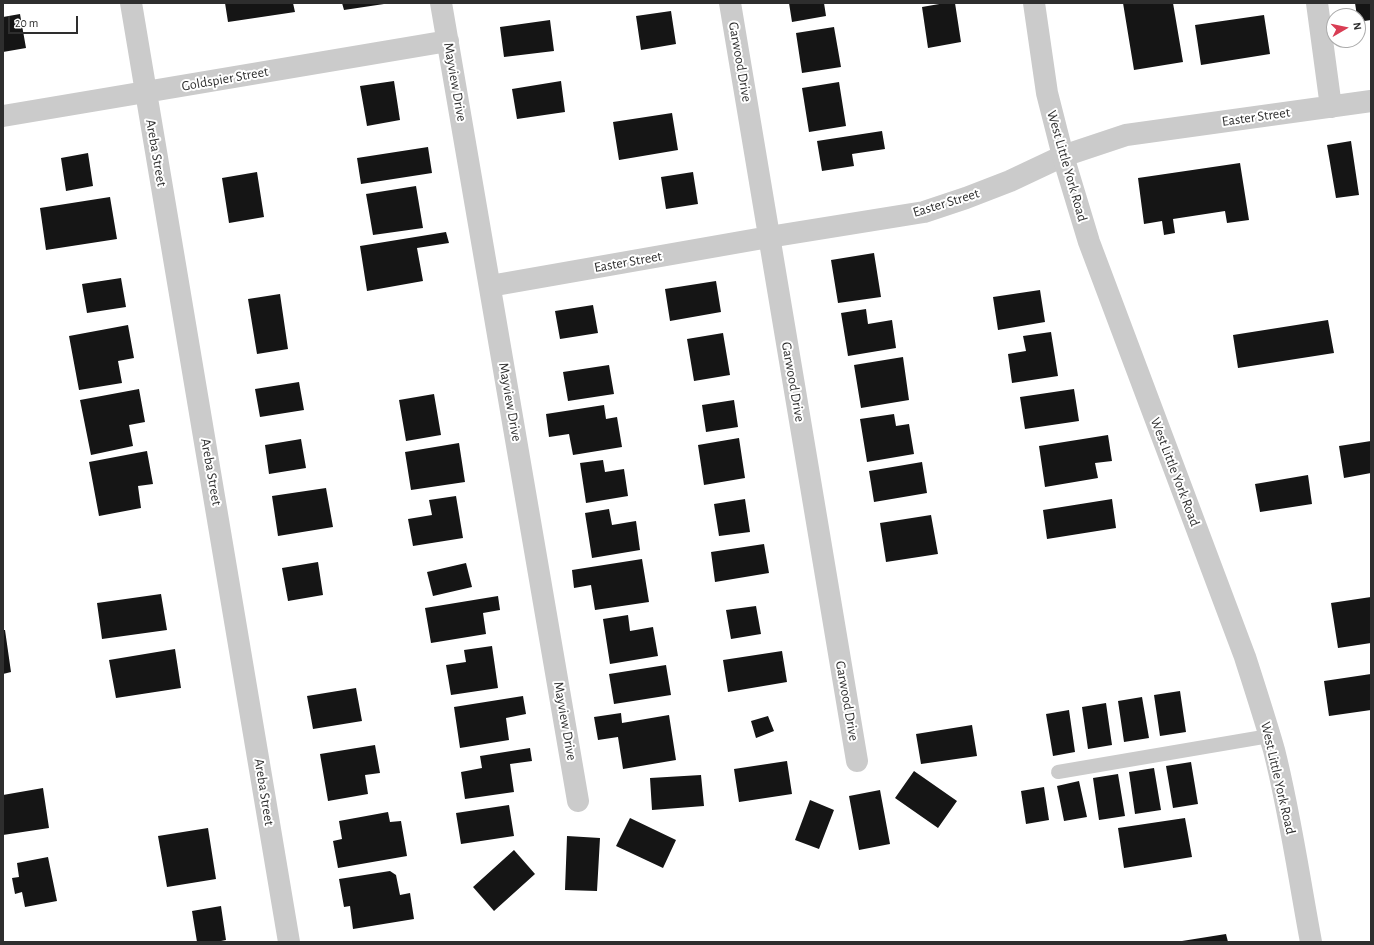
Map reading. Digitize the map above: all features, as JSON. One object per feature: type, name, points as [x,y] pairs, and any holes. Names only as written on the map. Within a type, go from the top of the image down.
[{"type":"street","name":"Areba Street","points":[[131,3],[244,667],[289,942]]},
{"type":"street","name":"Mayview Drive","points":[[441,3],[578,801]]},
{"type":"street","name":"Garwood Drive","points":[[730,3],[857,761]]},
{"type":"street","name":"West Little York Road","points":[[1034,3],[1047,93],[1063,156],[1089,242],[1245,657],[1270,736],[1287,810],[1311,942]]},
{"type":"street","points":[[1316,3],[1331,107]]},
{"type":"street","name":"Goldspier Street","points":[[3,116],[448,41]]},
{"type":"street","name":"Easter Street","points":[[490,286],[769,237],[924,212],[1010,181],[1063,156],[1126,135],[1371,101]]},
{"type":"lane","points":[[1058,772],[1270,736]]},
{"type":"building","points":[[225,3],[293,3],[295,12],[228,22]]},
{"type":"building","points":[[342,3],[384,3],[384,4],[344,10]]},
{"type":"building","points":[[789,3],[824,3],[826,16],[792,22]]},
{"type":"building","points":[[945,3],[955,3],[961,42],[928,48],[922,7]]},
{"type":"building","points":[[1123,3],[1173,3],[1183,62],[1134,70]]},
{"type":"building","points":[[1355,3],[1371,3],[1371,20],[1366,21],[1366,8],[1356,8]]},
{"type":"building","points":[[671,11],[676,44],[641,50],[636,16]]},
{"type":"building","points":[[20,14],[26,48],[3,52],[3,17]]},
{"type":"building","points":[[1264,15],[1270,54],[1201,65],[1195,25]]},
{"type":"building","points":[[550,20],[554,51],[504,57],[500,27]]},
{"type":"building","points":[[834,27],[841,67],[802,73],[796,33]]},
{"type":"building","points":[[394,81],[400,120],[367,126],[360,86]]},
{"type":"building","points":[[561,81],[565,112],[517,119],[512,89]]},
{"type":"building","points":[[839,82],[846,126],[809,132],[802,88]]},
{"type":"building","points":[[672,113],[678,150],[619,160],[613,122]]},
{"type":"building","points":[[882,131],[885,149],[852,154],[854,166],[822,171],[817,141]]},
{"type":"building","points":[[1351,141],[1359,195],[1336,198],[1327,145]]},
{"type":"building","points":[[428,147],[432,173],[361,184],[357,158]]},
{"type":"building","points":[[88,153],[93,186],[66,191],[61,158]]},
{"type":"building","points":[[1240,163],[1249,220],[1227,223],[1225,211],[1173,219],[1175,233],[1164,235],[1162,221],[1144,224],[1138,178]]},
{"type":"building","points":[[257,172],[264,217],[229,223],[222,178]]},
{"type":"building","points":[[693,172],[698,204],[666,209],[661,177]]},
{"type":"building","points":[[416,186],[423,228],[373,235],[366,194]]},
{"type":"building","points":[[110,197],[117,239],[46,250],[40,208]]},
{"type":"building","points":[[446,232],[449,243],[417,248],[423,281],[367,291],[360,246]]},
{"type":"building","points":[[874,253],[881,297],[838,303],[831,260]]},
{"type":"building","points":[[121,278],[126,307],[87,313],[82,284]]},
{"type":"building","points":[[716,281],[721,312],[670,321],[665,289]]},
{"type":"building","points":[[1040,290],[1045,322],[998,330],[993,297]]},
{"type":"building","points":[[280,294],[288,349],[257,354],[248,299]]},
{"type":"building","points":[[593,305],[598,333],[560,339],[555,311]]},
{"type":"building","points":[[866,309],[868,324],[892,320],[896,348],[848,356],[841,313]]},
{"type":"building","points":[[1328,320],[1334,353],[1238,368],[1233,335]]},
{"type":"building","points":[[128,325],[134,358],[118,361],[122,383],[79,390],[69,336]]},
{"type":"building","points":[[1051,332],[1058,376],[1012,383],[1008,354],[1026,351],[1023,336]]},
{"type":"building","points":[[723,333],[730,375],[694,381],[687,339]]},
{"type":"building","points":[[903,357],[909,400],[861,408],[854,365]]},
{"type":"building","points":[[609,365],[614,394],[568,401],[563,372]]},
{"type":"building","points":[[299,382],[304,410],[260,417],[255,389]]},
{"type":"building","points":[[139,389],[145,422],[129,425],[133,446],[91,455],[80,400]]},
{"type":"building","points":[[1074,389],[1079,421],[1025,429],[1020,397]]},
{"type":"building","points":[[434,394],[441,435],[406,441],[399,400]]},
{"type":"building","points":[[734,400],[738,427],[706,432],[702,405]]},
{"type":"building","points":[[604,405],[606,419],[617,417],[622,447],[573,455],[569,434],[549,437],[546,414]]},
{"type":"building","points":[[894,414],[896,426],[909,424],[914,454],[867,462],[860,419]]},
{"type":"building","points":[[1108,435],[1112,461],[1095,463],[1098,478],[1045,487],[1039,446]]},
{"type":"building","points":[[739,438],[745,478],[704,485],[698,445]]},
{"type":"building","points":[[301,439],[306,468],[269,474],[265,445]]},
{"type":"building","points":[[1371,441],[1371,473],[1344,478],[1339,446]]},
{"type":"building","points":[[459,443],[465,482],[411,490],[405,452]]},
{"type":"building","points":[[147,451],[153,484],[138,486],[141,508],[99,516],[89,462]]},
{"type":"building","points":[[603,460],[605,472],[624,469],[628,496],[586,503],[580,463]]},
{"type":"building","points":[[922,462],[927,493],[874,502],[869,471]]},
{"type":"building","points":[[1308,475],[1312,504],[1260,512],[1255,484]]},
{"type":"building","points":[[326,488],[333,527],[278,536],[272,496]]},
{"type":"building","points":[[456,496],[463,538],[413,546],[408,519],[432,515],[429,500]]},
{"type":"building","points":[[745,499],[750,532],[719,536],[714,504]]},
{"type":"building","points":[[1112,499],[1116,528],[1047,539],[1043,510]]},
{"type":"building","points":[[609,509],[612,525],[636,521],[640,550],[592,558],[585,513]]},
{"type":"building","points":[[931,515],[938,554],[886,562],[880,523]]},
{"type":"building","points":[[764,544],[769,573],[715,582],[711,552]]},
{"type":"building","points":[[642,559],[649,602],[595,610],[591,585],[574,588],[572,570]]},
{"type":"building","points":[[318,562],[323,595],[288,601],[282,568]]},
{"type":"building","points":[[466,563],[472,587],[433,596],[427,572]]},
{"type":"building","points":[[161,594],[167,630],[102,639],[97,603]]},
{"type":"building","points":[[498,596],[500,610],[483,613],[486,634],[431,643],[425,608]]},
{"type":"building","points":[[1371,597],[1371,643],[1338,648],[1331,603]]},
{"type":"building","points":[[756,606],[761,634],[731,639],[726,610]]},
{"type":"building","points":[[628,615],[630,631],[653,627],[658,656],[610,664],[603,619]]},
{"type":"building","points":[[3,630],[5,630],[11,672],[3,674]]},
{"type":"building","points":[[492,646],[498,688],[451,695],[446,665],[466,662],[464,650]]},
{"type":"building","points":[[175,649],[181,688],[116,698],[109,660]]},
{"type":"building","points":[[782,651],[787,682],[728,692],[723,660]]},
{"type":"building","points":[[666,665],[671,695],[614,704],[609,674]]},
{"type":"building","points":[[1371,674],[1371,710],[1329,716],[1324,681]]},
{"type":"building","points":[[356,688],[362,721],[313,729],[307,696]]},
{"type":"building","points":[[1180,691],[1186,732],[1160,736],[1154,695]]},
{"type":"building","points":[[523,696],[526,714],[506,718],[509,740],[460,748],[454,707]]},
{"type":"building","points":[[1142,697],[1149,738],[1124,742],[1118,701]]},
{"type":"building","points":[[1106,703],[1112,745],[1088,749],[1082,707]]},
{"type":"building","points":[[1069,710],[1075,752],[1053,756],[1046,714]]},
{"type":"building","points":[[621,713],[622,723],[669,715],[676,760],[623,769],[618,737],[598,740],[594,717]]},
{"type":"building","points":[[768,716],[774,731],[756,738],[751,721]]},
{"type":"building","points":[[972,725],[977,756],[921,764],[916,734]]},
{"type":"building","points":[[375,745],[380,773],[365,775],[368,794],[328,801],[320,754]]},
{"type":"building","points":[[530,748],[532,761],[510,764],[514,792],[465,799],[461,772],[482,768],[480,756]]},
{"type":"building","points":[[787,761],[792,794],[739,802],[734,769]]},
{"type":"building","points":[[1191,762],[1198,804],[1173,808],[1166,766]]},
{"type":"building","points":[[1154,768],[1161,810],[1135,814],[1129,772]]},
{"type":"building","points":[[914,771],[957,801],[938,828],[895,798]]},
{"type":"building","points":[[1118,774],[1125,816],[1099,820],[1093,778]]},
{"type":"building","points":[[701,775],[704,806],[652,810],[650,778]]},
{"type":"building","points":[[1079,781],[1087,817],[1064,821],[1057,786]]},
{"type":"building","points":[[1044,787],[1049,820],[1026,824],[1021,791]]},
{"type":"building","points":[[43,788],[49,828],[3,835],[3,795]]},
{"type":"building","points":[[880,790],[890,844],[859,850],[849,796]]},
{"type":"building","points":[[810,800],[834,810],[819,849],[795,840]]},
{"type":"building","points":[[509,805],[514,836],[461,844],[456,813]]},
{"type":"building","points":[[388,812],[390,822],[401,821],[407,856],[338,868],[333,841],[342,839],[339,821]]},
{"type":"building","points":[[630,818],[676,840],[663,868],[616,846]]},
{"type":"building","points":[[1185,818],[1192,857],[1124,868],[1118,828]]},
{"type":"building","points":[[208,828],[216,879],[167,887],[158,836]]},
{"type":"building","points":[[567,836],[600,838],[597,891],[565,890]]},
{"type":"building","points":[[514,850],[535,874],[494,911],[473,887]]},
{"type":"building","points":[[48,857],[57,901],[25,907],[22,892],[15,894],[12,878],[19,877],[17,863]]},
{"type":"building","points":[[390,871],[396,875],[400,895],[410,893],[414,919],[353,929],[350,906],[344,907],[339,879]]},
{"type":"building","points":[[221,906],[226,940],[216,942],[197,942],[192,911]]},
{"type":"building","points":[[1226,934],[1228,942],[1182,942],[1182,941]]}]
